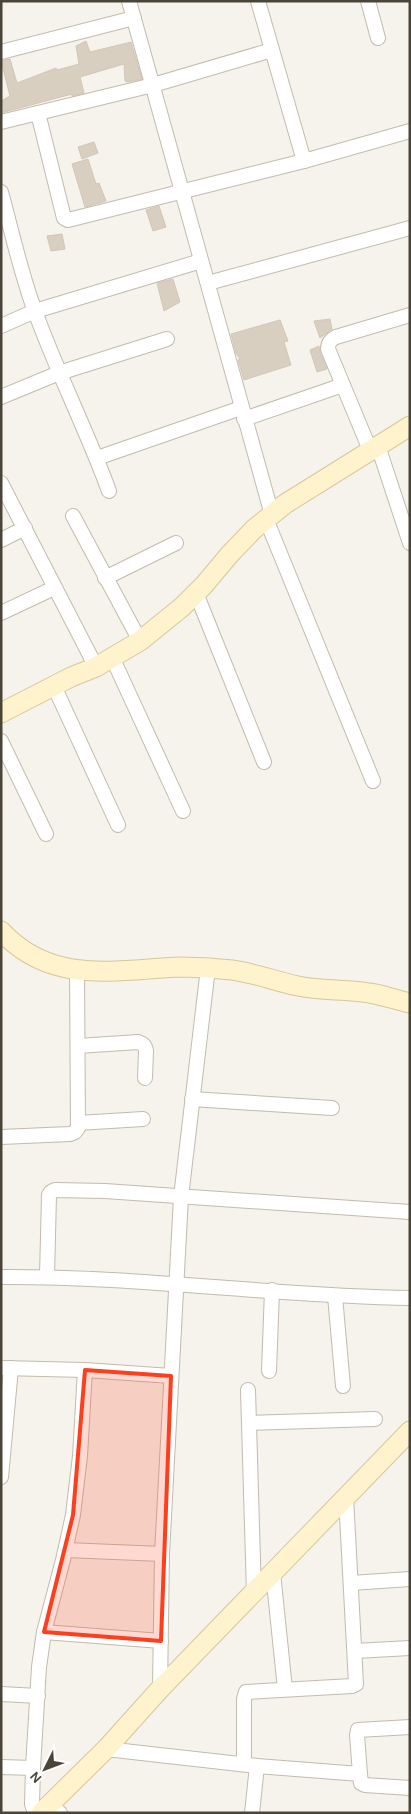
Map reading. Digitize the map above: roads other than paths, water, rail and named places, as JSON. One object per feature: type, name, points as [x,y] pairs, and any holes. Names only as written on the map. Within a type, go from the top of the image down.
[{"type":"street","points":[[129,1],[208,283],[269,517],[373,781]]},
{"type":"street","points":[[258,1],[304,161]]},
{"type":"street","points":[[368,1],[378,38]]},
{"type":"street","points":[[1,52],[134,18]]},
{"type":"street","points":[[1,122],[153,84],[272,50]]},
{"type":"street","points":[[38,113],[64,218],[68,220],[304,161],[410,131]]},
{"type":"street","points":[[1,192],[35,311],[109,491]]},
{"type":"street","points":[[208,283],[410,228]]},
{"type":"street","points":[[1,326],[35,311],[202,261]]},
{"type":"street","points":[[410,315],[331,339],[328,344],[328,349],[343,385],[374,448],[410,543]]},
{"type":"street","points":[[1,397],[59,373],[167,339]]},
{"type":"street","points":[[97,458],[243,413],[343,385]]},
{"type":"street","points":[[1,713],[96,667],[140,641],[196,594],[230,554],[269,517],[298,495],[410,426]]},
{"type":"street","points":[[1,483],[96,667]]},
{"type":"street","points":[[73,516],[140,641]]},
{"type":"street","points":[[1,540],[25,528]]},
{"type":"street","points":[[105,578],[176,544]]},
{"type":"street","points":[[1,613],[54,588]]},
{"type":"street","points":[[196,594],[264,762]]},
{"type":"street","points":[[112,658],[183,811]]},
{"type":"street","points":[[54,686],[118,825]]},
{"type":"street","points":[[1,741],[46,834]]},
{"type":"street","points":[[1,931],[34,958],[54,966],[78,971],[101,972],[181,967],[208,968],[244,972],[310,988],[369,993],[410,1003]]},
{"type":"street","points":[[160,1689],[162,1554],[181,1197],[208,968]]},
{"type":"street","points":[[1,1137],[70,1134],[78,1128],[78,971]]},
{"type":"street","points":[[78,1046],[142,1043],[146,1050],[145,1078]]},
{"type":"street","points":[[192,1099],[332,1108]]},
{"type":"street","points":[[78,1123],[143,1119]]},
{"type":"street","points":[[47,1277],[49,1199],[55,1190],[105,1191],[410,1212]]},
{"type":"street","points":[[1,1277],[47,1277],[272,1290],[335,1296],[410,1298]]},
{"type":"street","points":[[269,1371],[272,1290]]},
{"type":"street","points":[[335,1296],[343,1386]]},
{"type":"street","points":[[1,1477],[6,1368],[85,1370],[171,1376]]},
{"type":"street","points":[[85,1370],[76,1489],[66,1550],[44,1632],[39,1667],[32,1804],[47,1811],[160,1689],[254,1594],[410,1430]]},
{"type":"street","points":[[248,1390],[254,1594]]},
{"type":"street","points":[[249,1423],[375,1419]]},
{"type":"street","points":[[252,1813],[244,1695],[249,1691],[354,1685],[356,1682],[346,1497]]},
{"type":"street","points":[[66,1550],[162,1554]]},
{"type":"street","points":[[273,1573],[285,1689]]},
{"type":"street","points":[[351,1584],[410,1579]]},
{"type":"street","points":[[44,1632],[161,1641]]},
{"type":"street","points":[[355,1651],[410,1648]]},
{"type":"street","points":[[1,1694],[38,1696]]},
{"type":"street","points":[[410,1727],[358,1730],[357,1735],[361,1783],[410,1788]]},
{"type":"street","points":[[106,1749],[250,1765],[360,1774]]},
{"type":"street","points":[[1,1767],[33,1768]]}]
